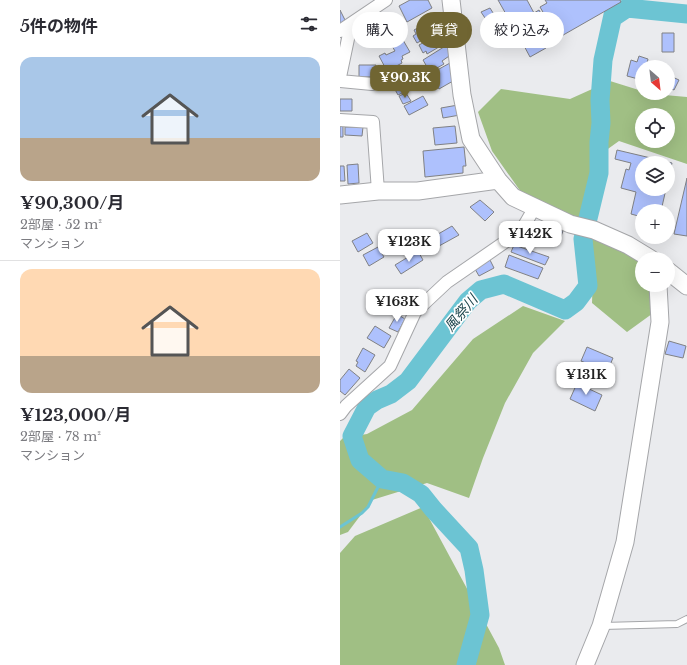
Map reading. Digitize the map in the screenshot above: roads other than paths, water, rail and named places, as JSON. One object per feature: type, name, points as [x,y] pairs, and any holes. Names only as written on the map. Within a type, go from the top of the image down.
[{"type":"street","points":[[340,77],[349,34],[344,29],[386,0]]},
{"type":"street","points":[[452,0],[462,95],[471,138],[498,180],[513,197],[570,224],[594,230],[628,245],[640,252]]},
{"type":"street","points":[[340,81],[372,84]]},
{"type":"street","points":[[340,120],[373,122],[378,191]]},
{"type":"street","points":[[340,195],[378,191],[418,191],[498,180]]},
{"type":"street","points":[[340,414],[346,406],[390,366],[415,312],[446,282],[521,231],[535,207]]},
{"type":"street","points":[[675,277],[687,286]]},
{"type":"street","points":[[585,665],[601,626],[625,542],[660,322],[658,292]]},
{"type":"lane","points":[[601,626],[677,624],[687,619]]},
{"type":"waterway","name":"風祭川","points":[[466,665],[480,615],[474,570],[469,548],[421,494],[403,483],[382,479],[360,460],[352,436],[367,407],[377,400],[391,394],[408,381],[468,301],[481,290],[504,284],[565,310],[576,302],[588,286],[583,239],[599,173],[599,142],[601,123],[600,100],[603,60],[613,15],[615,16],[627,8],[687,14]]},
{"type":"waterway","points":[[340,527],[362,513],[368,507],[382,479]]}]
